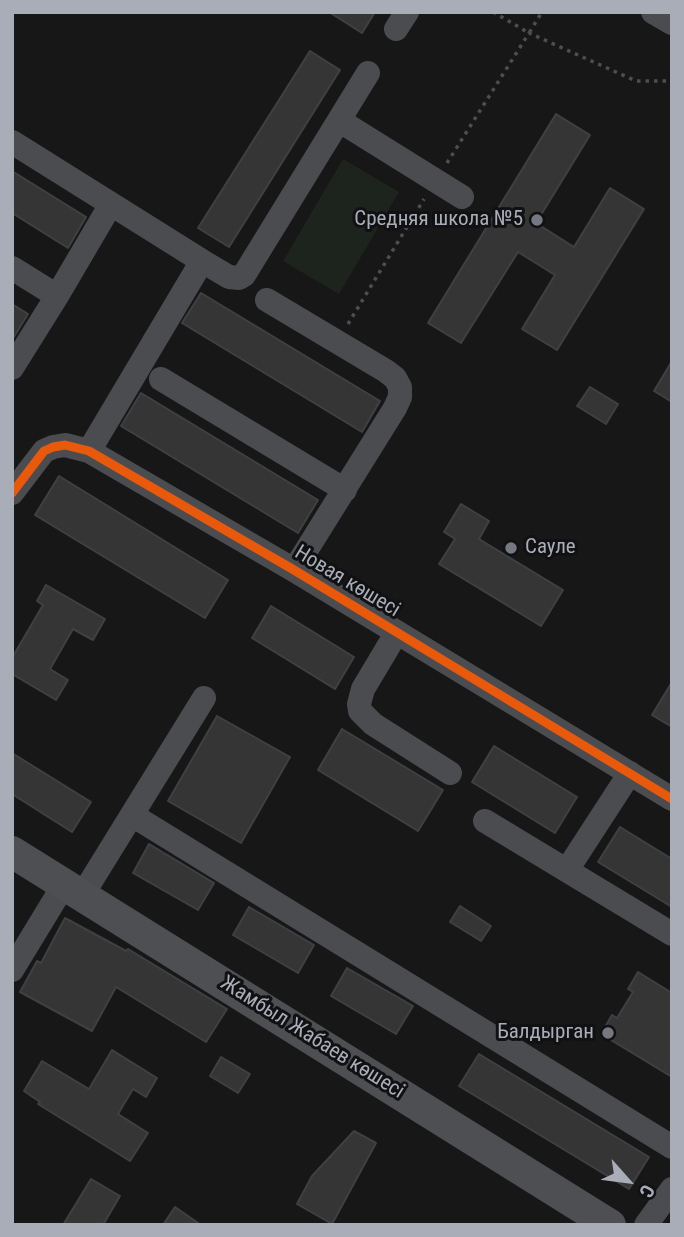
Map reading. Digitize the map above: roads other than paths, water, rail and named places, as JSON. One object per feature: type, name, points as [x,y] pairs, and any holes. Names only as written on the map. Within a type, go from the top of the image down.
[{"type":"main road","name":"Жамбыл Жабаев көшесі","points":[[12,852],[610,1225]]},
{"type":"street","points":[[653,12],[672,23]]},
{"type":"street","points":[[12,142],[202,261],[229,277],[239,278],[244,275],[368,73]]},
{"type":"street","points":[[340,121],[462,197]]},
{"type":"street","points":[[12,368],[111,204]]},
{"type":"street","points":[[89,451],[202,261]]},
{"type":"street","points":[[12,268],[57,296]]},
{"type":"street","points":[[267,300],[391,375],[398,382],[400,393],[395,408],[293,570]]},
{"type":"street","points":[[161,379],[345,490]]},
{"type":"street","name":"Новая көшесі","points":[[14,483],[38,457],[53,446],[65,445],[89,451],[397,632],[672,799]]},
{"type":"street","points":[[397,632],[363,689],[360,711],[373,724],[450,774]]},
{"type":"street","points":[[12,970],[132,814],[204,698]]},
{"type":"street","points":[[567,870],[630,773]]},
{"type":"street","points":[[132,814],[672,1147]]},
{"type":"street","points":[[485,821],[672,934]]},
{"type":"street","points":[[646,1225],[672,1189]]},
{"type":"place","name":"Средняя школа №5","points":[[537,220]]},
{"type":"place","name":"Сауле","points":[[511,548]]},
{"type":"place","name":"Балдырган","points":[[608,1033]]}]
